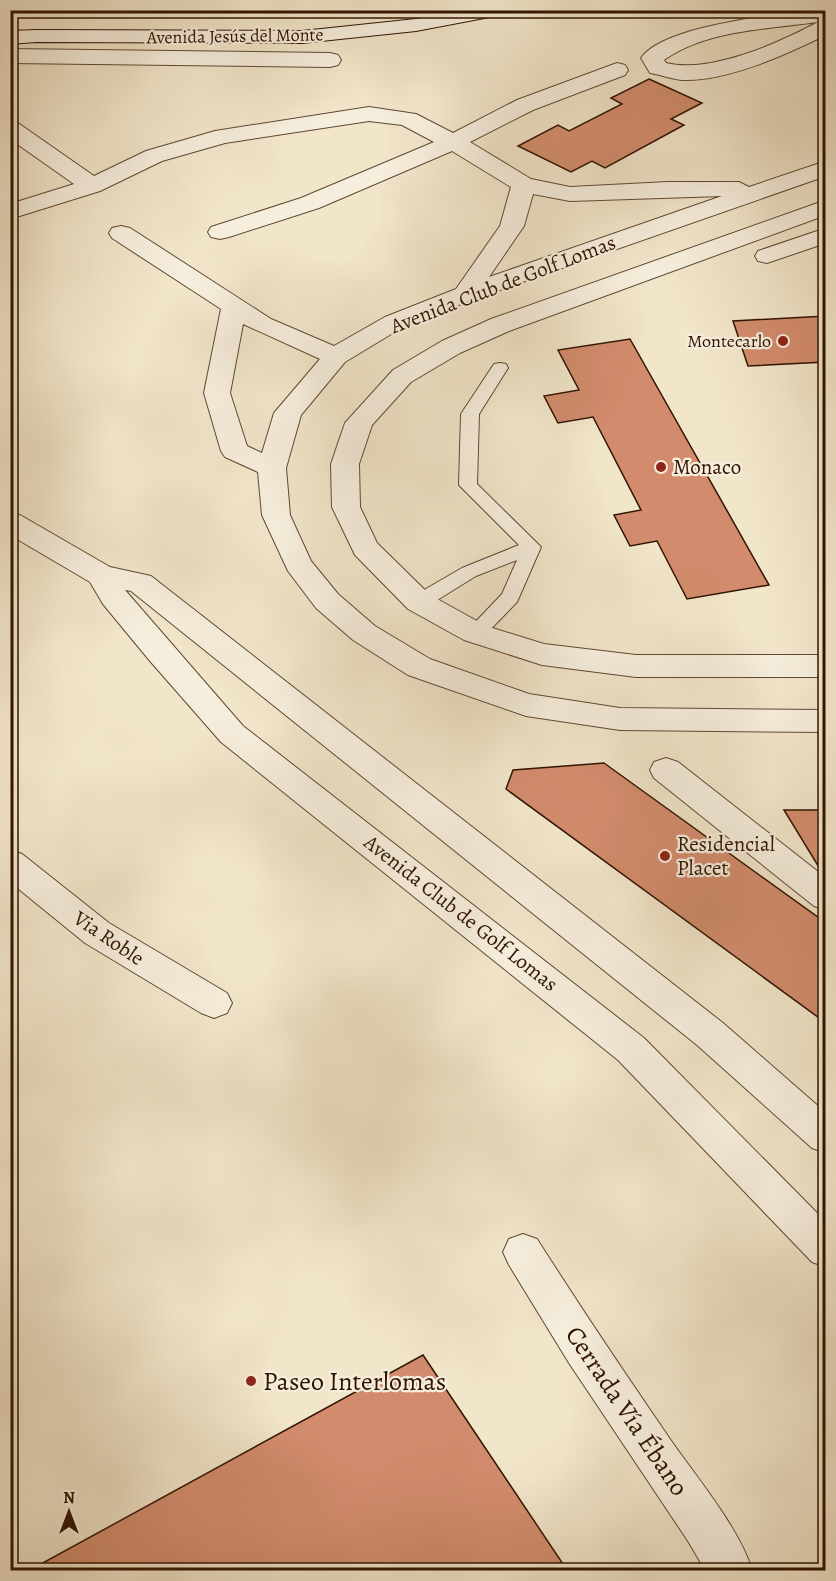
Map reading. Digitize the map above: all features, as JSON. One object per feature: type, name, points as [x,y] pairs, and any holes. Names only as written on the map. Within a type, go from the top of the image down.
[{"type":"street","name":"Avenida Jesús del Monte","points":[[14,28],[251,38],[337,20],[364,10]]},
{"type":"street","name":"Avenida Jesús del Monte","points":[[337,20],[416,25],[495,10]]},
{"type":"street","points":[[825,14],[700,36],[660,50],[652,57],[658,68],[682,73],[707,71],[733,64],[825,26]]},
{"type":"street","name":"Avenida Jesús del Monte","points":[[156,16],[279,17]]},
{"type":"street","points":[[10,56],[330,60]]},
{"type":"street","points":[[220,232],[310,202],[453,142],[525,105],[617,70]]},
{"type":"street","points":[[10,212],[92,186],[154,156],[223,135],[369,114],[408,119],[453,142],[524,185],[570,194],[668,189],[765,189]]},
{"type":"street","points":[[10,128],[92,186]]},
{"type":"street","name":"Avenida Club de Golf Lomas","points":[[825,168],[465,294],[394,322],[336,356],[288,413],[272,468],[276,515],[298,564],[327,601],[364,633],[419,666],[526,705],[620,719],[825,721]]},
{"type":"street","points":[[465,294],[512,225],[524,185]]},
{"type":"street","name":"Avenida Club de Golf Lomas","points":[[825,207],[500,325],[451,347],[402,376],[359,423],[345,464],[346,507],[365,548],[419,602],[475,633],[542,654],[636,666],[825,666]]},
{"type":"street","points":[[121,233],[262,325],[336,356]]},
{"type":"street","points":[[767,256],[825,235]]},
{"type":"street","points":[[234,306],[217,393],[235,451],[272,468]]},
{"type":"street","name":"Avenida Club de Golf Lomas","points":[[10,522],[100,576],[140,583],[710,1034],[825,1137]]},
{"type":"street","name":"Avenida Club de Golf Lomas","points":[[100,576],[154,646],[232,734],[449,903],[631,1049],[825,1250]]},
{"type":"street","points":[[666,770],[825,897]]},
{"type":"street","name":"Via Roble","points":[[10,863],[96,933],[214,1004]]},
{"type":"street","name":"Cerrada Vía Ébano","points":[[524,1252],[584,1350],[704,1526],[730,1570]]},
{"type":"lane","points":[[500,368],[470,414],[468,485],[532,547]]},
{"type":"lane","points":[[419,602],[469,572],[532,547]]},
{"type":"lane","points":[[475,633],[510,597],[532,547]]},
{"type":"building","points":[[649,79],[702,103],[671,119],[684,125],[605,168],[592,161],[571,172],[518,146],[558,125],[569,131],[622,104],[611,98]]},
{"type":"building","name":"Montecarlo","points":[[826,316],[826,362],[748,366],[733,321]]},
{"type":"building","name":"Monaco","points":[[630,339],[769,585],[687,599],[657,541],[630,546],[614,515],[641,510],[593,417],[558,423],[544,396],[579,390],[558,350]]},
{"type":"building","name":"Residencial Placet","points":[[604,763],[826,923],[826,1023],[506,789],[513,770]]},
{"type":"building","name":"Residencial Placet","points":[[784,810],[826,810],[826,869],[820,869]]},
{"type":"building","points":[[423,1355],[567,1570],[30,1570]]},
{"type":"place","name":"Montecarlo","points":[[783,341]]},
{"type":"place","name":"Monaco","points":[[661,467]]},
{"type":"place","name":"Residencial Placet","points":[[665,856]]},
{"type":"place","name":"Paseo Interlomas","points":[[251,1381]]}]
